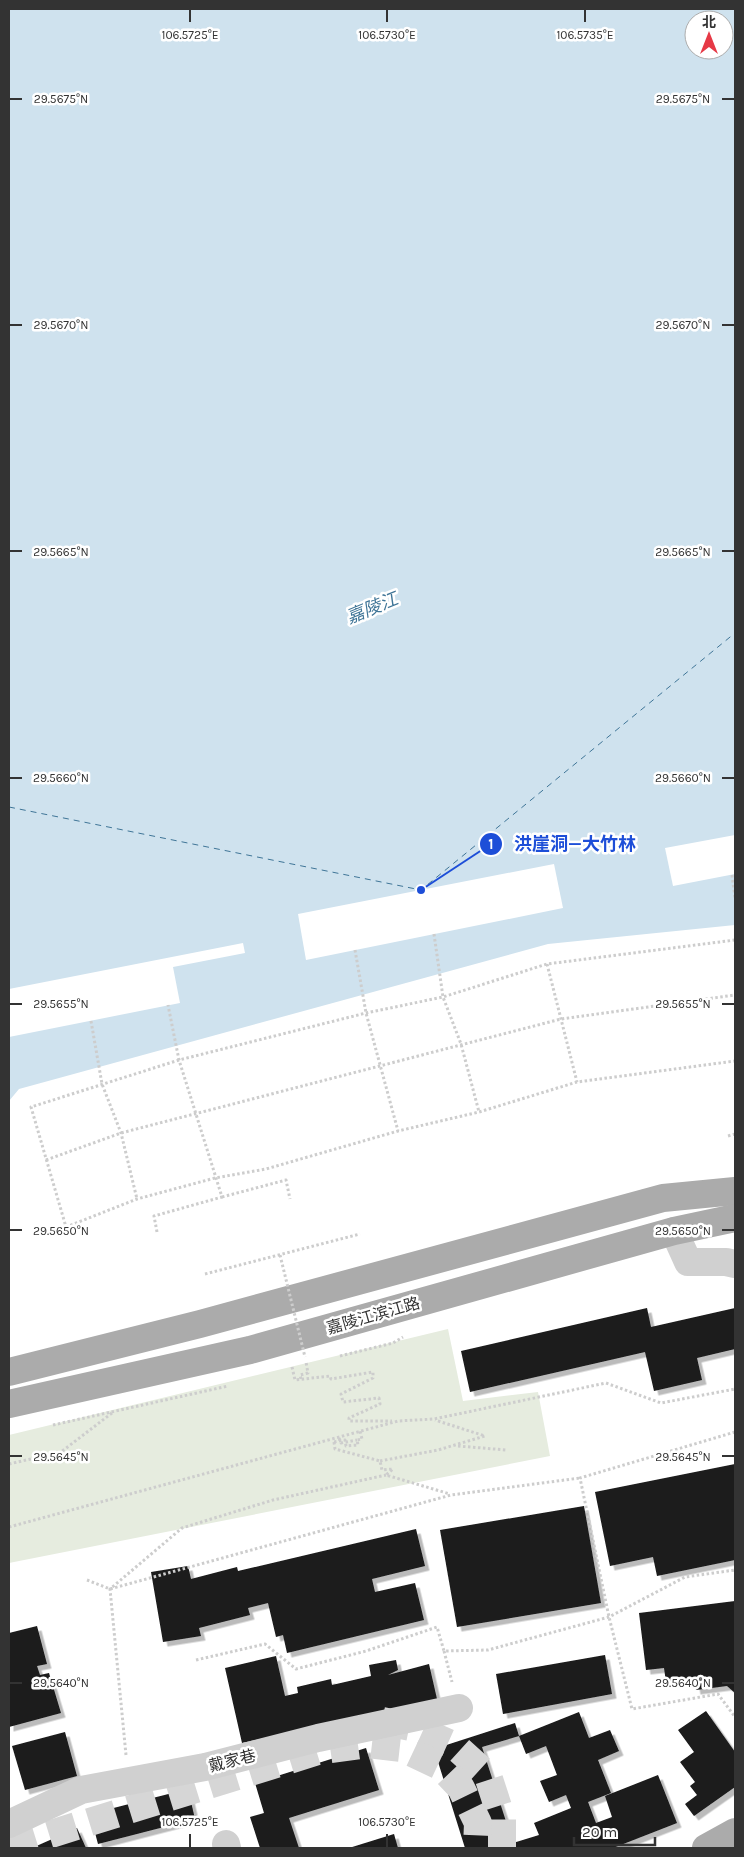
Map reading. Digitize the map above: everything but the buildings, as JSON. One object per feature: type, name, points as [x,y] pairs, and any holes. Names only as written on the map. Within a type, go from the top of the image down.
[{"type":"main road","points":[[9,1372],[200,1324],[664,1198],[735,1191]]},
{"type":"main road","name":"嘉陵江滨江路","points":[[9,1404],[250,1350],[674,1231],[735,1218]]},
{"type":"main road","points":[[706,1848],[735,1832]]},
{"type":"street","points":[[674,1231],[688,1262],[732,1262]]},
{"type":"street","name":"戴家巷","points":[[9,1824],[82,1790],[204,1767],[318,1738],[459,1708]]},
{"type":"path","points":[[732,875],[735,898]]},
{"type":"path","points":[[434,934],[444,997],[460,1044],[479,1112]]},
{"type":"path","points":[[735,940],[547,964],[444,997],[366,1013],[179,1060],[31,1107],[66,1226],[137,1199],[215,1178],[266,1170],[398,1131],[479,1112],[577,1082],[735,1061]]},
{"type":"path","points":[[355,950],[366,1013],[379,1067],[398,1131]]},
{"type":"path","points":[[547,964],[577,1082]]},
{"type":"path","points":[[46,1160],[121,1133],[561,1019],[735,995]]},
{"type":"path","points":[[168,1005],[179,1060],[222,1197]]},
{"type":"path","points":[[91,1021],[102,1084],[121,1133],[137,1199]]},
{"type":"path","points":[[728,1136],[735,1134]]},
{"type":"path","points":[[157,1232],[154,1216],[286,1180],[290,1199]]},
{"type":"path","points":[[205,1274],[360,1234]]},
{"type":"path","points":[[280,1255],[308,1373],[300,1375],[301,1380]]},
{"type":"path","points":[[292,1367],[295,1380],[330,1376],[331,1380],[373,1372],[373,1378],[341,1394],[343,1402],[379,1398],[380,1404],[348,1418],[349,1421],[434,1419],[606,1383],[661,1402],[735,1390]]},
{"type":"path","points":[[9,1464],[61,1452],[115,1412]]},
{"type":"path","points":[[357,1440],[358,1445],[346,1446],[345,1440],[334,1442],[335,1449],[380,1461],[455,1446],[485,1436],[434,1419]]},
{"type":"path","points":[[9,1527],[398,1421]]},
{"type":"path","points":[[340,1438],[341,1443],[362,1439],[360,1431],[348,1434]]},
{"type":"path","points":[[87,1580],[110,1588],[451,1495],[580,1478],[735,1432]]},
{"type":"path","points":[[455,1446],[506,1450]]},
{"type":"path","points":[[110,1588],[182,1528],[273,1500],[386,1475],[393,1469],[382,1470],[380,1461]]},
{"type":"path","points":[[386,1475],[451,1495]]},
{"type":"path","points":[[580,1478],[609,1617],[632,1709],[718,1694],[735,1717]]},
{"type":"path","points":[[196,1660],[266,1644],[296,1669],[366,1652],[437,1628],[444,1651],[488,1650],[609,1617],[685,1577],[735,1570]]},
{"type":"path","points":[[110,1588],[129,1781]]},
{"type":"shaded area","points":[[448,1329],[463,1401],[538,1392],[550,1456],[9,1563],[9,1435]]},
{"type":"water","name":"嘉陵江","points":[[9,9],[735,9],[735,925],[548,944],[19,1089],[9,1101]]},
{"type":"pier","points":[[735,835],[735,874],[673,886],[665,848]]},
{"type":"pier","points":[[554,864],[563,908],[306,960],[298,914]]},
{"type":"pier","points":[[243,943],[245,953],[173,967],[180,1003],[9,1037],[9,989]]},
{"type":"ferry route","points":[[9,807],[421,890],[735,633]]},
{"type":"tunnel","points":[[382,1721],[415,1728],[455,1746],[488,1776],[502,1819],[502,1848]]},
{"type":"tunnel","points":[[9,1847],[318,1751],[367,1744],[402,1748],[440,1766],[461,1788],[478,1823],[477,1848]]},
{"type":"place","name":"洪崖洞—大竹林","points":[[421,890]]}]
